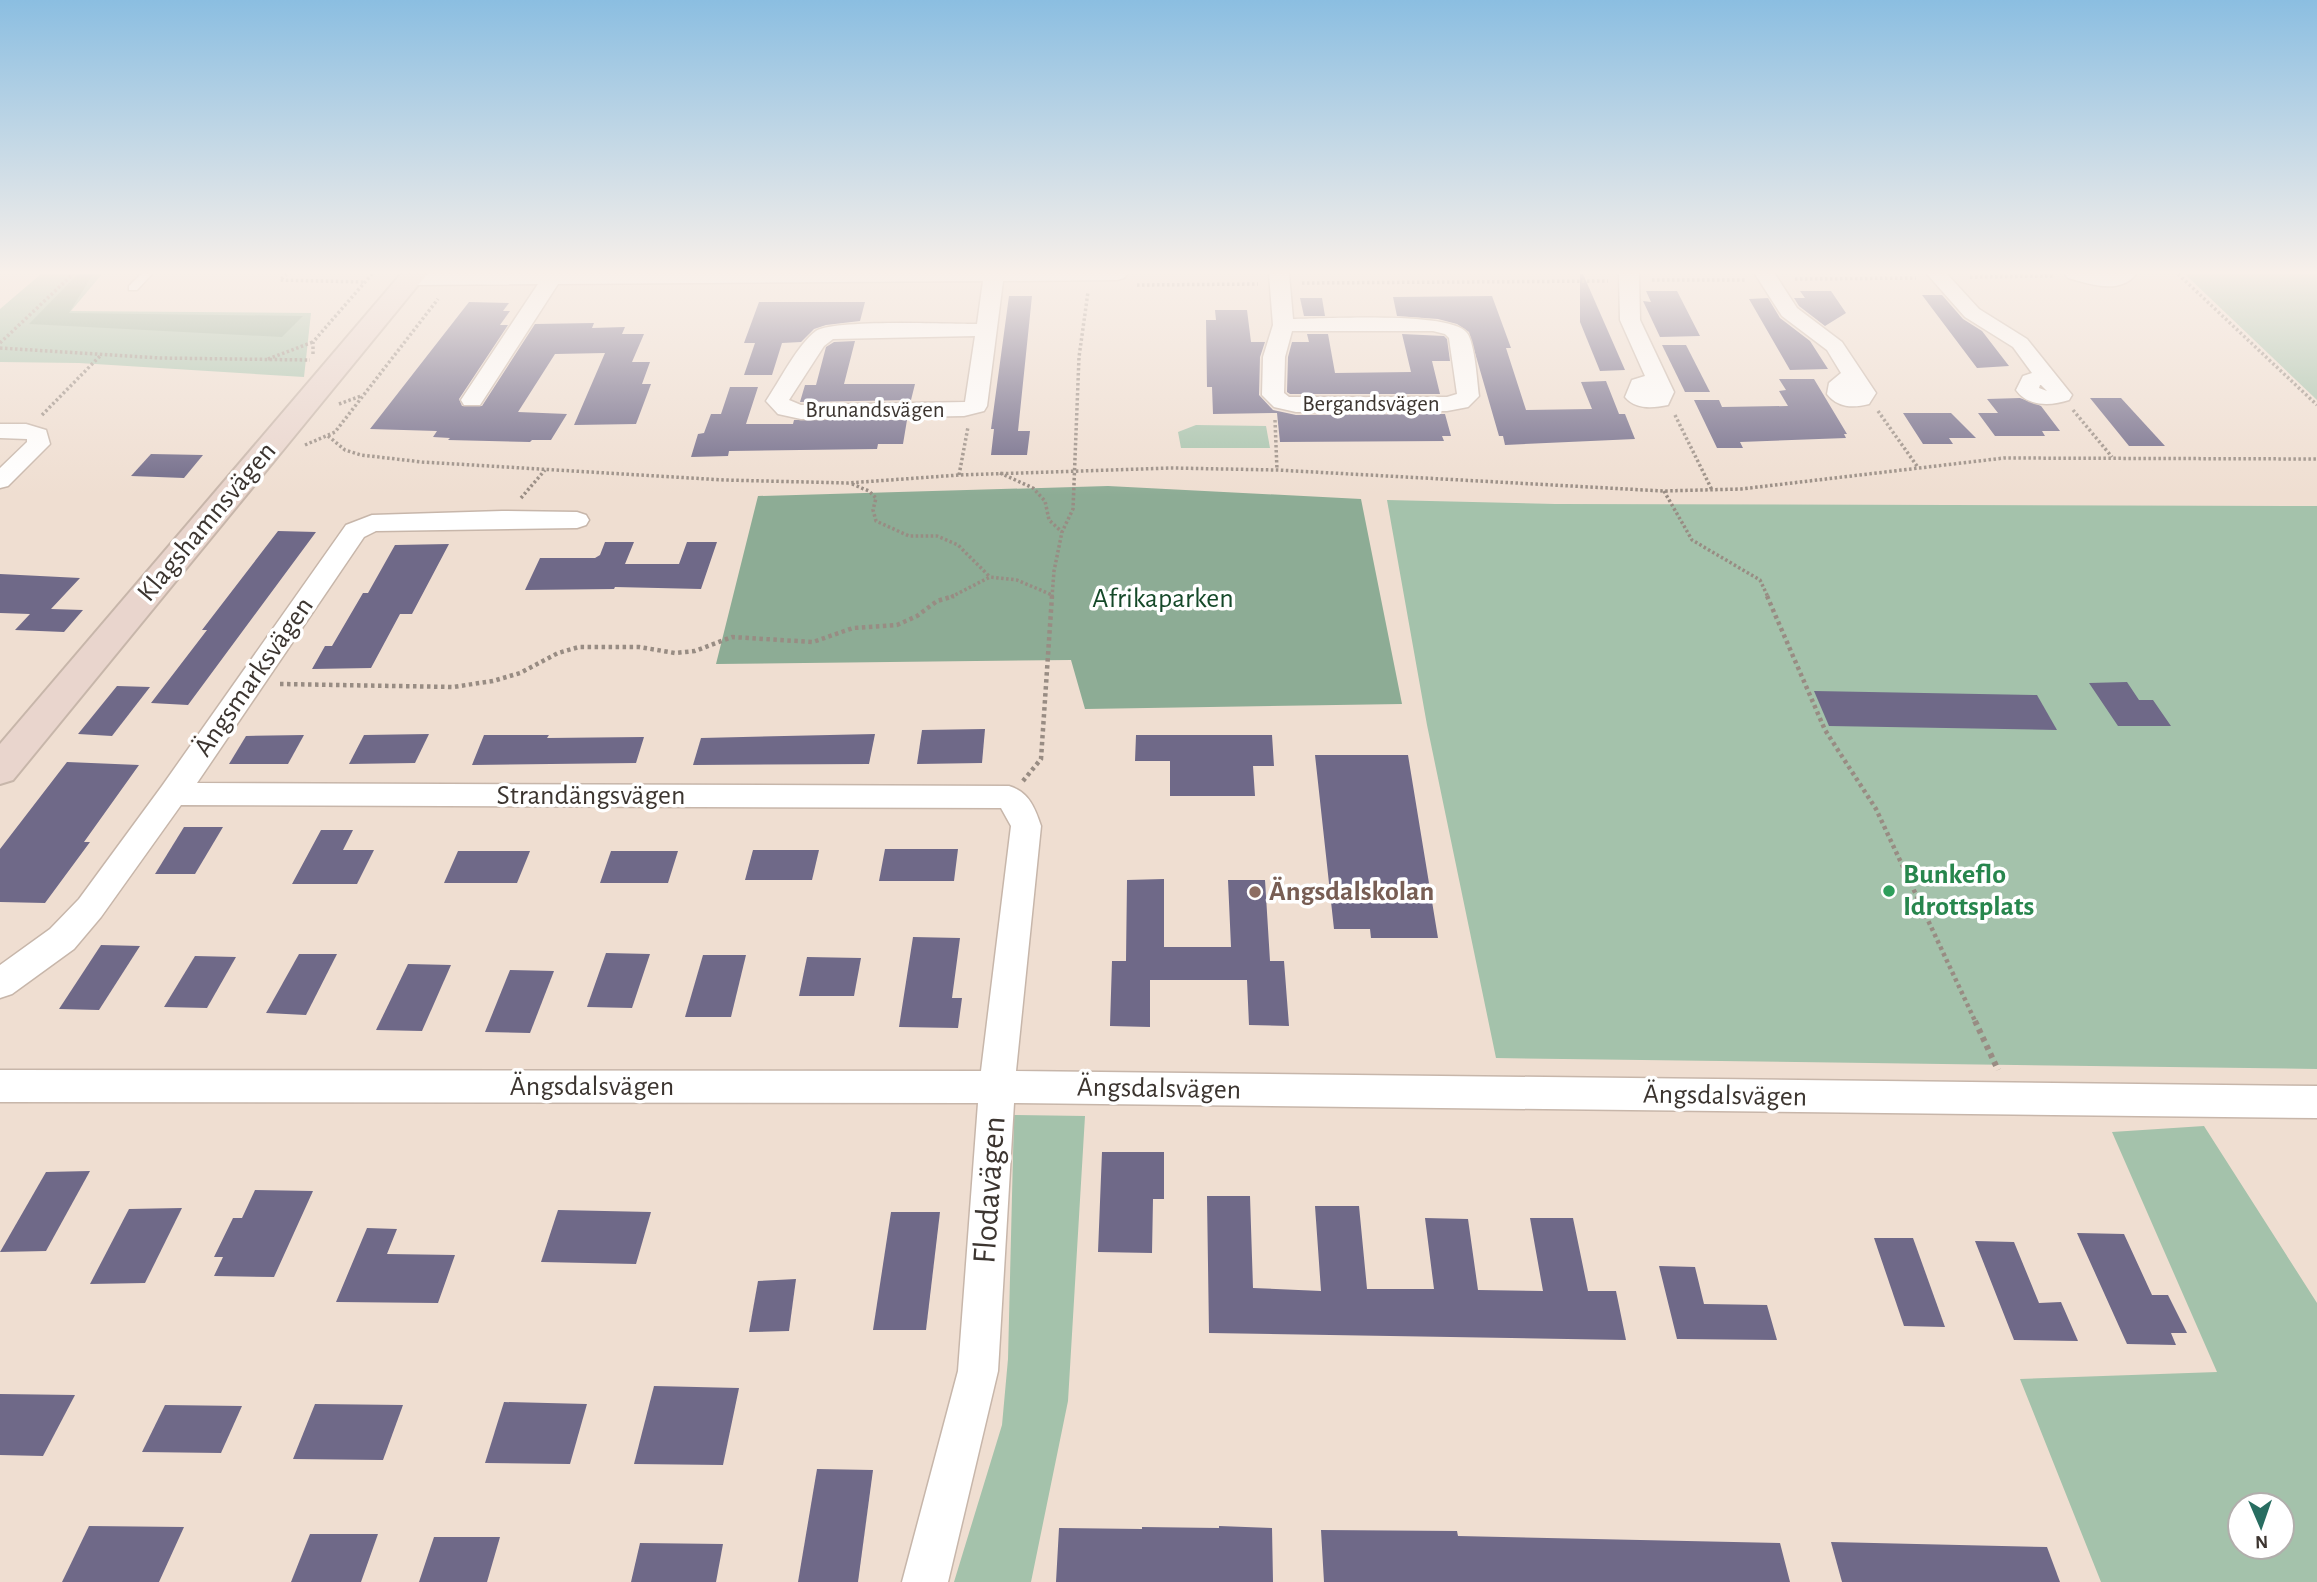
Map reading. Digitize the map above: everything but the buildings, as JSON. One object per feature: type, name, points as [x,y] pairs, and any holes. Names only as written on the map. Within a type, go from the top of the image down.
[{"type":"street","name":"Klagshamnsvägen","points":[[0,770],[352,348]]},
{"type":"street","points":[[472,400],[508,348]]},
{"type":"street","name":"Brunandsvägen","points":[[812,348],[777,401],[786,409],[802,412],[976,407],[985,348]]},
{"type":"street","name":"Bergandsvägen","points":[[1276,348],[1273,395],[1282,402],[1296,405],[1460,402],[1468,397],[1461,348]]},
{"type":"street","points":[[1643,348],[1660,385]]},
{"type":"street","points":[[1836,348],[1860,384]]},
{"type":"street","points":[[2024,348],[2046,375],[2031,381],[2027,390],[2038,397],[2052,399],[2062,395]]},
{"type":"street","points":[[0,431],[32,438],[0,481]]},
{"type":"street","name":"Ängsmarksvägen","points":[[0,984],[62,939],[90,908],[173,794],[355,531],[372,523],[502,519],[578,520]]},
{"type":"street","name":"Strandängsvägen","points":[[173,794],[1009,797]]},
{"type":"street","name":"Flodavägen","points":[[925,1582],[978,1371],[997,1087],[1026,827],[1020,809],[1009,797]]},
{"type":"street","name":"Ängsdalsvägen","points":[[0,1086],[997,1087],[2317,1102]]},
{"type":"path","points":[[18,348],[100,356],[313,360],[313,348]]},
{"type":"path","points":[[266,359],[297,348]]},
{"type":"path","points":[[1009,797],[1041,760],[1052,595],[1062,532],[1073,509],[1080,348]]},
{"type":"path","points":[[2256,348],[2317,405]]},
{"type":"path","points":[[32,438],[100,356]]},
{"type":"path","points":[[1860,384],[1918,467]]},
{"type":"path","points":[[1660,385],[1712,489]]},
{"type":"path","points":[[1273,395],[1277,470]]},
{"type":"path","points":[[2062,395],[2112,458]]},
{"type":"path","points":[[960,475],[969,421],[976,407]]},
{"type":"path","points":[[328,436],[345,450],[360,455],[422,462],[724,480],[848,483],[1075,469],[1172,468],[1277,470],[1663,491],[1741,489],[2004,458],[2317,459]]},
{"type":"path","points":[[502,519],[545,470]]},
{"type":"path","points":[[1000,473],[1033,488],[1045,501],[1049,520],[1062,532]]},
{"type":"path","points":[[848,483],[869,491],[876,498],[873,510],[876,522],[909,536],[937,536],[958,545],[990,577]]},
{"type":"path","points":[[1663,491],[1692,540],[1760,580],[1825,730],[1876,809],[2012,1099]]},
{"type":"path","points":[[249,684],[453,687],[493,681],[520,673],[558,653],[579,647],[639,647],[675,653],[695,650],[732,637],[813,642],[853,628],[897,625],[937,601],[950,598],[990,577],[1017,580],[1052,595]]},
{"type":"green space","points":[[0,348],[307,348],[304,377],[79,363],[0,362]]},
{"type":"green space","points":[[2262,348],[2317,348],[2317,400]]},
{"type":"green space","points":[[1196,425],[1266,426],[1270,448],[1181,448],[1178,432]]},
{"type":"green space","name":"Afrikaparken","points":[[1108,486],[1361,499],[1402,704],[1085,709],[1071,660],[716,664],[758,496]]},
{"type":"green space","name":"Bunkeflo Idrottsplats","points":[[1387,500],[1555,504],[2317,506],[2317,1069],[1496,1058],[1427,725]]},
{"type":"green space","points":[[1014,1115],[1085,1116],[1068,1401],[1031,1582],[954,1582],[1002,1425],[1008,1359]]},
{"type":"green space","points":[[2204,1126],[2317,1303],[2317,1582],[2101,1582],[2020,1379],[2217,1372],[2112,1132]]},
{"type":"place","name":"Bunkeflo Idrottsplats","points":[[1889,891]]},
{"type":"place","name":"Ängsdalskolan","points":[[1255,892]]}]
